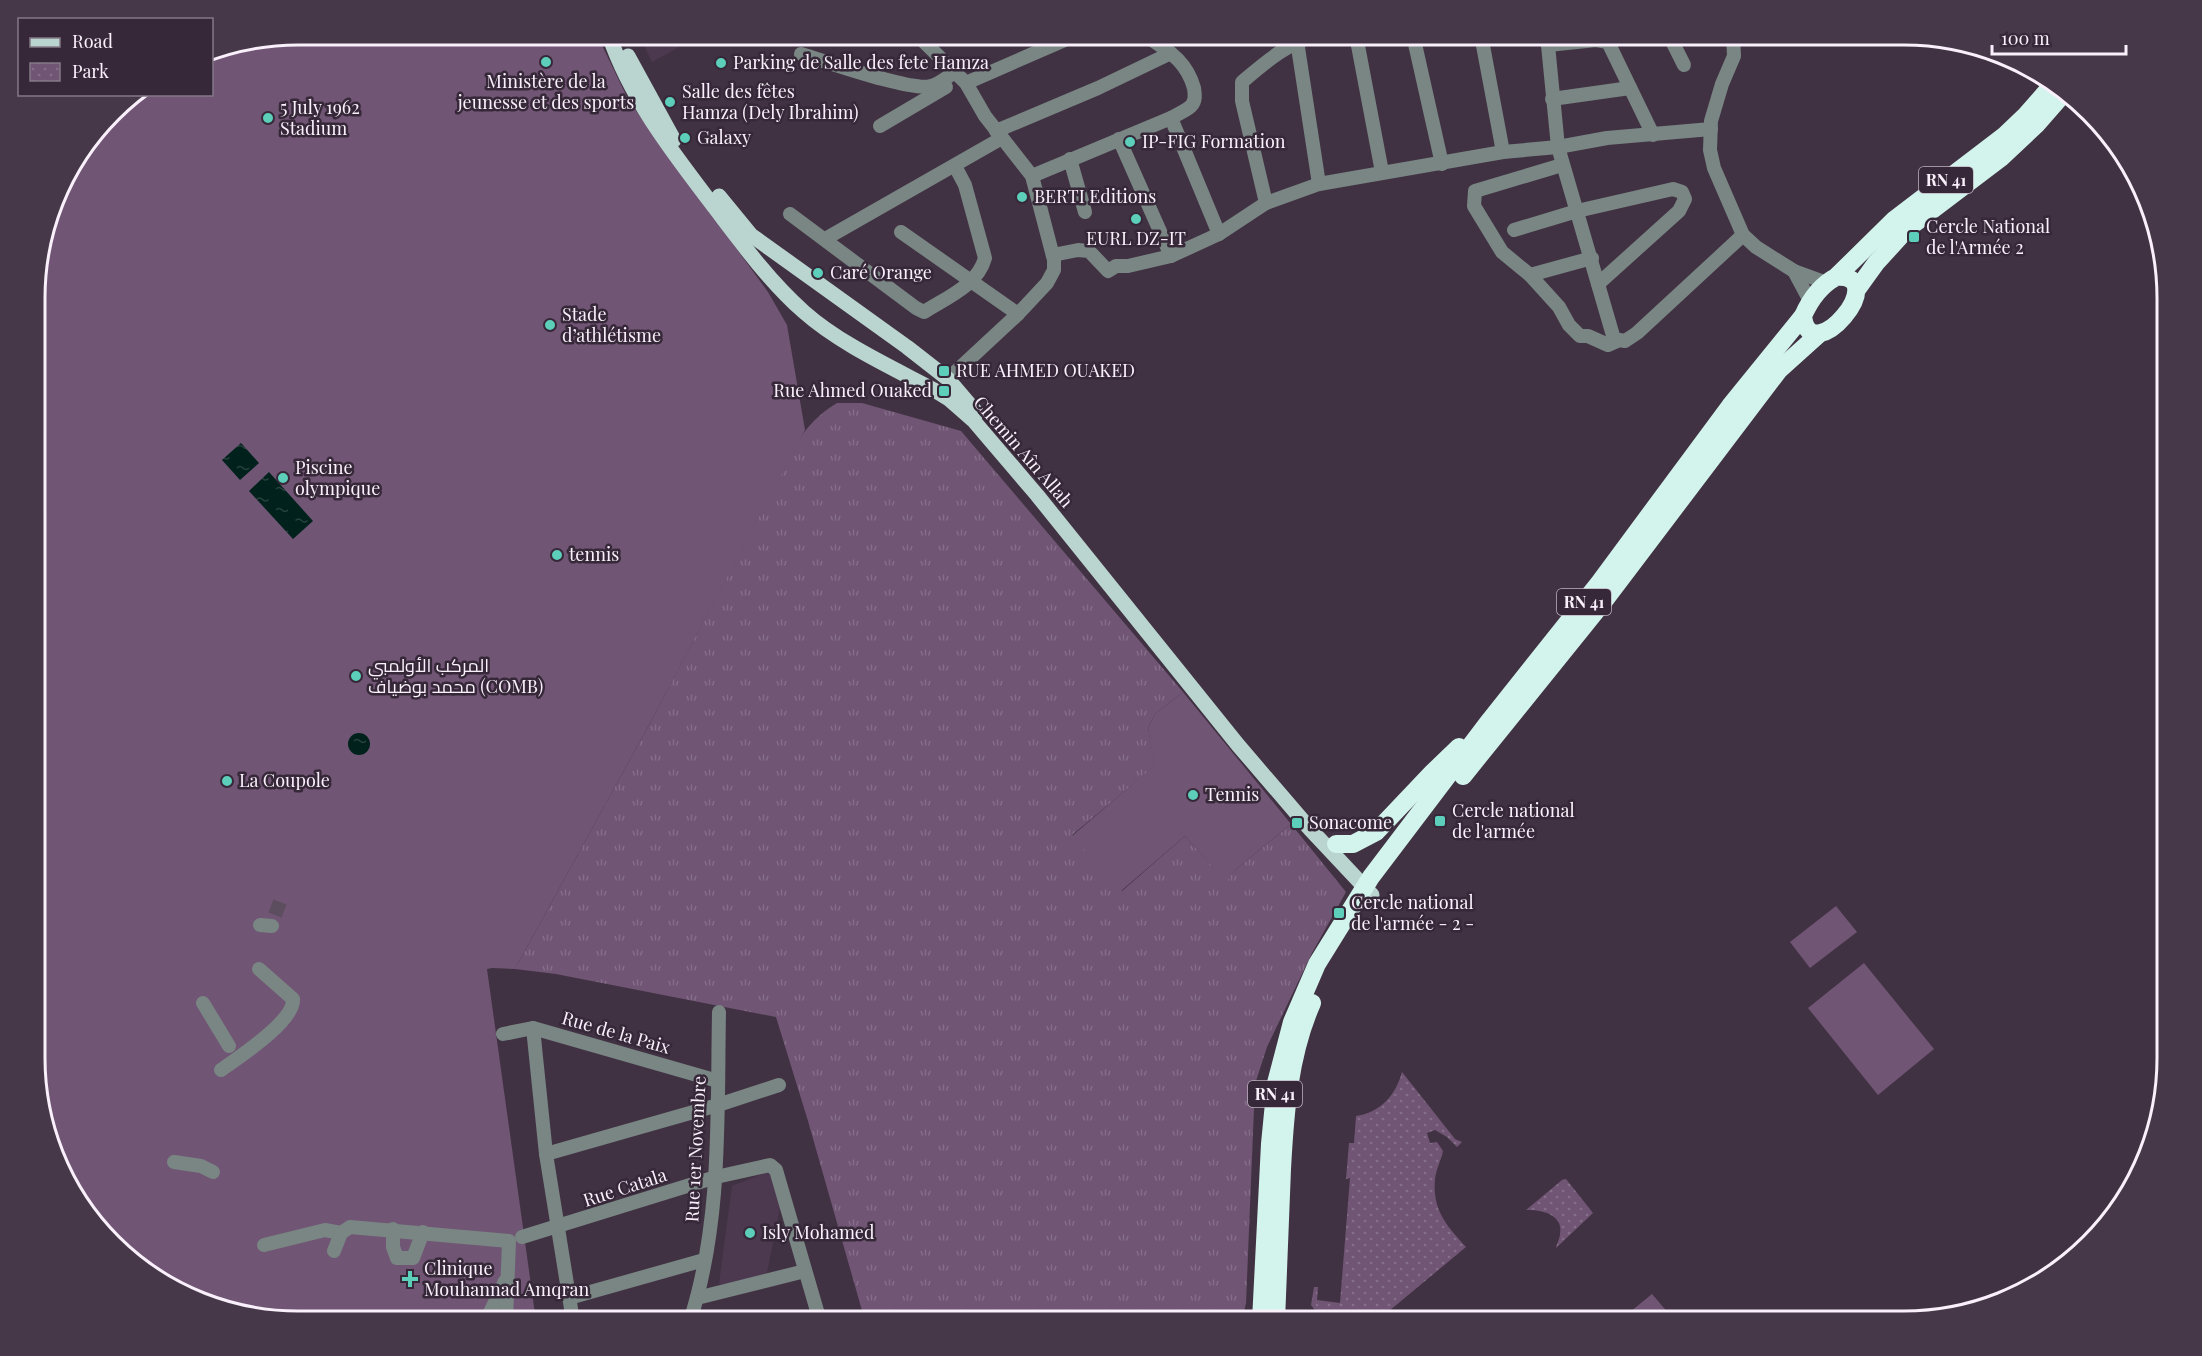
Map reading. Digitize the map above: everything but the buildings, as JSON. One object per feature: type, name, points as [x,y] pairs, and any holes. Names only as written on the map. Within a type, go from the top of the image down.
[{"type":"highway","name":"RN 41","points":[[1832,280],[1894,220],[2004,136],[2048,90]]},
{"type":"highway","name":"RN 41","points":[[1858,288],[1876,263],[1906,229],[2002,157],[2027,134],[2059,98]]},
{"type":"highway","points":[[1848,278],[1853,280],[1858,288],[1858,293],[1850,307],[1832,328],[1820,334],[1808,331],[1806,308],[1832,280],[1848,278]]},
{"type":"highway","name":"RN 41","points":[[1262,1311],[1270,1144],[1276,1083],[1292,1022],[1317,964],[1490,720],[1599,583],[1806,308]]},
{"type":"highway","name":"RN 41","points":[[1276,1311],[1283,1149],[1292,1068],[1308,1012],[1325,973],[1372,886],[1604,600],[1779,370],[1820,334]]},
{"type":"highway","points":[[1336,844],[1353,844],[1376,832],[1443,762],[1490,720]]},
{"type":"main road","name":"Chemin Aîn Allah","points":[[614,45],[633,90],[653,125],[769,276],[803,312],[817,322],[854,346],[936,391],[973,420],[1037,495],[1238,745],[1372,886]]},
{"type":"main road","name":"Chemin Aîn Allah","points":[[624,45],[629,59],[674,141],[751,235],[948,379],[1372,886]]},
{"type":"main road","points":[[769,276],[781,258]]},
{"type":"main road","points":[[936,391],[948,379]]},
{"type":"street","points":[[930,45],[961,78],[999,135],[1032,176],[1055,265],[1050,279],[1018,314],[948,379]]},
{"type":"street","points":[[801,54],[891,82],[929,87],[961,78],[1047,45]]},
{"type":"street","points":[[1032,176],[1171,118],[1192,105],[1195,92],[1187,69],[1161,45]]},
{"type":"street","points":[[1266,203],[1242,101],[1242,82],[1291,45]]},
{"type":"street","points":[[1298,45],[1319,184]]},
{"type":"street","points":[[1358,45],[1382,172]]},
{"type":"street","points":[[1415,45],[1442,164]]},
{"type":"street","points":[[1483,45],[1503,152]]},
{"type":"street","points":[[1548,45],[1552,99],[1562,165],[1592,258],[1611,332],[1617,341]]},
{"type":"street","points":[[1610,45],[1653,135]]},
{"type":"street","points":[[1674,45],[1684,65]]},
{"type":"street","points":[[1734,45],[1734,56],[1718,94],[1711,129],[1710,150],[1714,168],[1743,235],[1756,247],[1794,271],[1832,280]]},
{"type":"street","points":[[825,239],[955,166],[999,135],[1172,53]]},
{"type":"street","points":[[880,126],[961,78]]},
{"type":"street","points":[[1552,99],[1630,88]]},
{"type":"street","points":[[1171,118],[1219,234]]},
{"type":"street","points":[[1053,255],[1078,250],[1089,251],[1108,271],[1116,266],[1128,266],[1171,256],[1219,234],[1266,203],[1319,184],[1503,152],[1558,147],[1607,138],[1711,129]]},
{"type":"street","points":[[1119,139],[1171,256]]},
{"type":"street","points":[[1070,159],[1085,212]]},
{"type":"street","points":[[1562,165],[1474,193],[1474,206],[1502,252],[1530,275],[1559,307],[1569,325],[1580,336],[1588,336],[1605,345],[1625,341],[1743,235]]},
{"type":"street","points":[[790,214],[924,312],[973,280],[985,258],[965,185],[955,166]]},
{"type":"street","points":[[1514,230],[1577,211],[1673,189],[1685,195],[1685,203],[1679,211],[1598,284]]},
{"type":"street","points":[[901,232],[973,280],[1018,314]]},
{"type":"street","points":[[1530,275],[1592,258]]},
{"type":"street","points":[[1794,271],[1806,308]]},
{"type":"street","points":[[221,1070],[287,1017],[294,1006],[293,999],[259,969]]},
{"type":"street","points":[[203,1003],[229,1047]]},
{"type":"street","name":"Rue 1er Novembre","points":[[693,1311],[713,1215],[720,1012]]},
{"type":"street","points":[[532,1028],[546,1155],[571,1311]]},
{"type":"street","name":"Rue de la Paix","points":[[504,1034],[532,1028],[718,1081]]},
{"type":"street","points":[[546,1155],[779,1085]]},
{"type":"street","points":[[174,1162],[201,1166],[213,1172]]},
{"type":"street","name":"Rue Catala","points":[[522,1237],[716,1178],[770,1165],[774,1166],[801,1249],[805,1272]]},
{"type":"street","points":[[334,1251],[341,1233],[350,1227],[509,1241],[506,1311]]},
{"type":"street","points":[[393,1229],[393,1247],[397,1258],[413,1258],[423,1232]]},
{"type":"street","points":[[264,1245],[325,1230],[341,1233]]},
{"type":"street","points":[[569,1298],[704,1260]]},
{"type":"street","points":[[697,1298],[805,1272],[817,1311]]},
{"type":"street","points":[[491,1311],[508,1274]]},
{"type":"shaded area","points":[[644,45],[683,45],[652,62]]},
{"type":"shaded area","name":"Isly Mohamed","points":[[770,1171],[783,1193],[767,1273],[727,1285],[719,1284],[732,1186]]},
{"type":"green space","name":"المركب الأولمبي محمد بوضياف (COMB)","points":[[298,45],[602,45],[629,101],[768,292],[787,325],[805,430],[650,723],[515,969],[487,969],[535,1311],[298,1311],[265,1309],[217,1298],[172,1277],[144,1259],[119,1237],[97,1212],[64,1155],[50,1107],[45,1058],[45,298],[47,265],[64,201],[97,144],[119,119],[146,96],[213,96],[213,60],[217,58],[265,47]]},
{"type":"green space","points":[[837,403],[862,403],[961,431],[1183,692],[1155,714],[1148,728],[1155,766],[1072,835],[1122,891],[1185,836],[1226,881],[1235,870],[1291,824],[1346,892],[1312,953],[1267,1047],[1255,1084],[1244,1311],[862,1311],[776,1017],[556,974],[515,969],[650,723],[796,445],[804,432],[825,411]]},
{"type":"green space","name":"Tennis","points":[[1183,692],[1291,824],[1235,870],[1226,882],[1185,836],[1121,891],[1072,836],[1154,766],[1148,728],[1155,714]]},
{"type":"green space","points":[[1836,906],[1857,932],[1810,968],[1790,942]]},
{"type":"green space","points":[[1864,963],[1934,1049],[1878,1095],[1808,1008]]},
{"type":"green space","points":[[1402,1072],[1455,1139],[1462,1142],[1457,1147],[1435,1130],[1427,1133],[1430,1143],[1437,1142],[1443,1151],[1435,1179],[1438,1209],[1466,1247],[1389,1311],[1316,1311],[1311,1305],[1314,1287],[1318,1287],[1317,1300],[1340,1303],[1350,1178],[1346,1179],[1349,1143],[1354,1143],[1356,1116],[1372,1111],[1386,1102]]},
{"type":"green space","points":[[1566,1179],[1593,1213],[1556,1248],[1560,1227],[1555,1217],[1544,1212],[1526,1210]]},
{"type":"green space","points":[[1652,1294],[1666,1311],[1631,1311]]},
{"type":"water","points":[[241,443],[259,463],[240,480],[222,460]]},
{"type":"water","points":[[269,472],[313,521],[293,539],[249,491]]},
{"type":"water","points":[[359,733],[369,740],[370,744],[363,754],[359,755],[349,748],[348,744],[355,734]]},
{"type":"tunnel","points":[[275,915],[280,902]]},
{"type":"place","name":"Ministère de la jeunesse et des sports","points":[[546,62]]},
{"type":"place","name":"Parking de Salle des fete Hamza","points":[[721,63]]},
{"type":"place","name":"Salle des fêtes Hamza (Dely Ibrahim)","points":[[670,102]]},
{"type":"place","name":"5 July 1962 Stadium","points":[[268,118]]},
{"type":"place","name":"Galaxy","points":[[685,138]]},
{"type":"place","name":"IP-FIG Formation","points":[[1130,142]]},
{"type":"place","name":"BERTI Editions","points":[[1022,197]]},
{"type":"place","name":"EURL DZ-IT","points":[[1136,219]]},
{"type":"place","name":"Cercle National de l'Armée 2","points":[[1914,237]]},
{"type":"place","name":"Caré Orange","points":[[818,273]]},
{"type":"place","name":"Stade d’athlétisme","points":[[550,325]]},
{"type":"place","name":"RUE AHMED OUAKED","points":[[944,371]]},
{"type":"place","name":"Rue Ahmed Ouaked","points":[[944,391]]},
{"type":"place","name":"Piscine olympique","points":[[283,478]]},
{"type":"place","name":"tennis","points":[[557,555]]},
{"type":"place","name":"المركب الأولمبي محمد بوضياف (COMB)","points":[[356,676]]},
{"type":"place","name":"La Coupole","points":[[227,781]]},
{"type":"place","name":"Tennis","points":[[1193,795]]},
{"type":"place","name":"Cercle national de l'armée","points":[[1440,821]]},
{"type":"place","name":"Sonacome","points":[[1297,823]]},
{"type":"place","name":"Cercle national de l'armée - 2 -","points":[[1339,913]]},
{"type":"place","name":"Isly Mohamed","points":[[750,1233]]},
{"type":"place","name":"Clinique Mouhannad Amqran","points":[[410,1279]]}]
